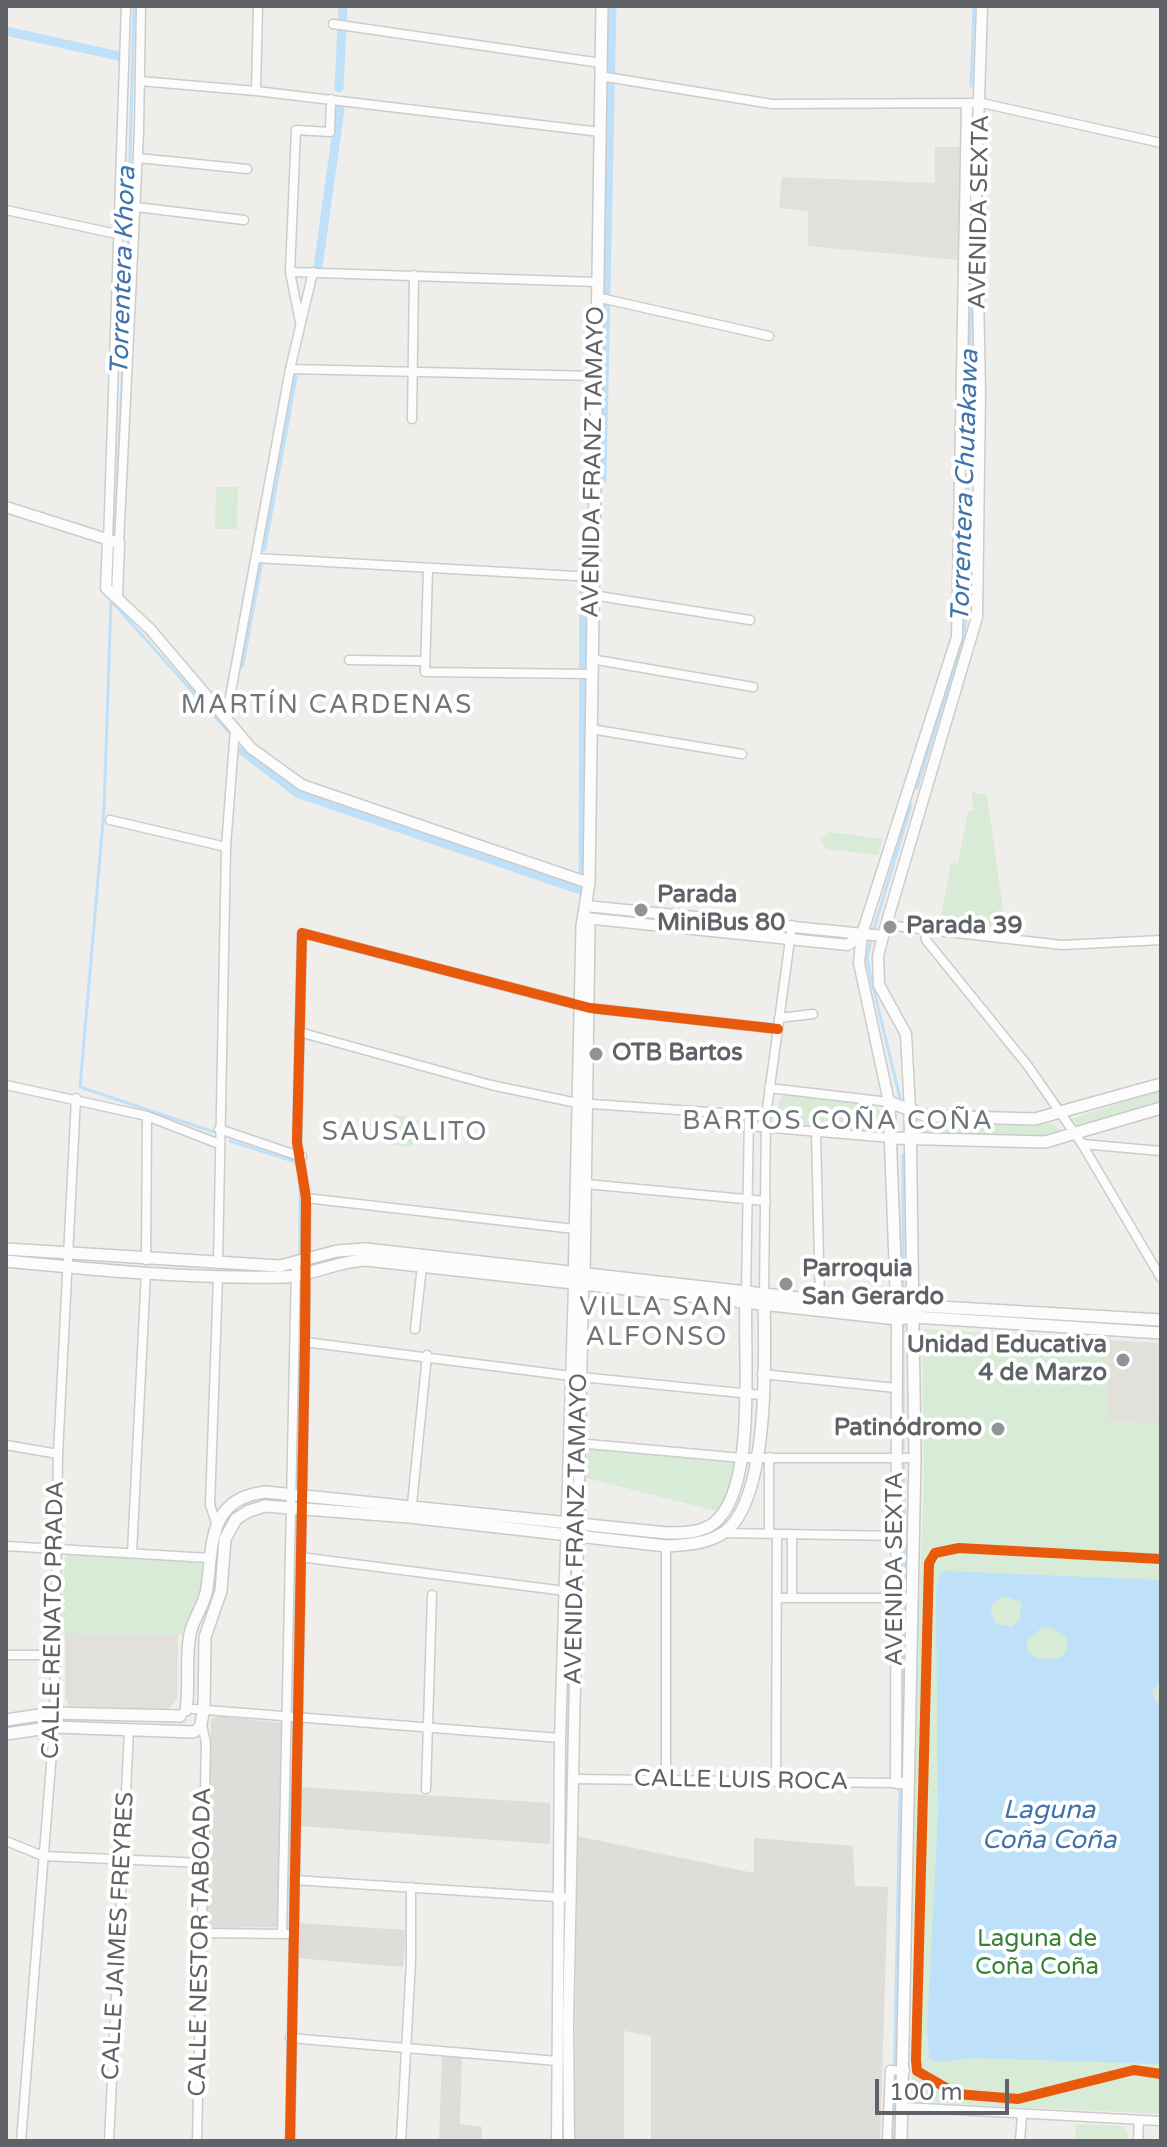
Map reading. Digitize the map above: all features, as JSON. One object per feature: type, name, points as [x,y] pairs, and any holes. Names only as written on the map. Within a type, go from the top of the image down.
[{"type":"main road","name":"AVENIDA FRANZ TAMAYO","points":[[579,1280],[574,1229],[589,926],[586,912],[589,883],[602,6]]},
{"type":"main road","points":[[898,1105],[927,1116],[1035,1119],[1161,1084]]},
{"type":"main road","name":"AVENIDA FRANZ TAMAYO","points":[[579,1280],[586,1184],[582,1103]]},
{"type":"main road","name":"AVENIDA SEXTA","points":[[898,1105],[904,1314],[909,1783],[900,2071],[903,2107],[901,2141]]},
{"type":"main road","name":"AVENIDA SEXTA","points":[[898,1105],[904,1314]]},
{"type":"main road","points":[[901,1139],[1045,1142],[1161,1108]]},
{"type":"main road","points":[[6,1249],[69,1261]]},
{"type":"main road","points":[[301,1269],[337,1251],[366,1249],[579,1280]]},
{"type":"main road","points":[[6,1261],[69,1261],[218,1270],[301,1269],[355,1260],[904,1314],[1161,1333]]},
{"type":"main road","points":[[194,1719],[205,1637],[221,1591],[225,1539],[236,1519],[249,1511],[296,1502],[412,1504],[667,1533],[705,1528],[723,1514],[732,1500],[742,1458],[746,1298]]},
{"type":"main road","points":[[194,1719],[190,1633],[204,1600],[216,1523],[233,1503],[249,1494],[572,1537],[666,1546],[707,1541],[723,1533],[747,1503],[764,1458],[761,1395],[764,1300]]},
{"type":"main road","points":[[904,1314],[1161,1320]]},
{"type":"main road","points":[[6,1720],[53,1713],[194,1719]]},
{"type":"main road","points":[[6,1734],[54,1727],[129,1730],[194,1719]]},
{"type":"street","points":[[113,542],[126,6]]},
{"type":"street","points":[[141,6],[136,207],[113,542],[106,588],[150,629],[251,748],[302,785],[589,883]]},
{"type":"street","points":[[256,91],[258,6]]},
{"type":"street","name":"AVENIDA SEXTA","points":[[898,1105],[859,963],[875,933],[957,637],[972,266],[974,105],[982,6]]},
{"type":"street","points":[[333,24],[601,63]]},
{"type":"street","points":[[600,76],[772,104],[974,105],[1161,143]]},
{"type":"street","points":[[140,81],[331,99],[600,132]]},
{"type":"street","points":[[301,327],[290,272],[296,130],[330,132],[331,99]]},
{"type":"street","points":[[138,158],[247,169]]},
{"type":"street","points":[[136,207],[244,220]]},
{"type":"street","points":[[6,210],[121,235]]},
{"type":"street","name":"AVENIDA SEXTA","points":[[898,1105],[906,1034],[879,985],[875,933],[915,792],[977,617],[980,392],[972,266]]},
{"type":"street","points":[[290,272],[596,282]]},
{"type":"street","points":[[226,719],[290,369],[313,272]]},
{"type":"street","points":[[412,419],[414,275]]},
{"type":"street","points":[[596,297],[769,336]]},
{"type":"street","points":[[290,369],[595,376]]},
{"type":"street","points":[[6,507],[113,542]]},
{"type":"street","points":[[256,558],[593,577]]},
{"type":"street","points":[[428,570],[425,672],[591,674]]},
{"type":"street","points":[[592,595],[750,620]]},
{"type":"street","points":[[591,659],[753,687]]},
{"type":"street","points":[[349,660],[425,661]]},
{"type":"street","points":[[216,1523],[210,1505],[226,847],[235,728]]},
{"type":"street","points":[[591,729],[742,754]]},
{"type":"street","points":[[110,820],[226,847]]},
{"type":"street","points":[[586,912],[848,945],[875,933]]},
{"type":"street","points":[[586,912],[875,933],[925,931],[1062,945],[1161,940]]},
{"type":"street","points":[[764,1300],[766,1116],[792,925]]},
{"type":"street","points":[[925,931],[926,940],[1028,1066],[1082,1144],[1161,1278]]},
{"type":"street","points":[[290,2141],[288,1716],[301,1269],[306,1198],[302,1157],[297,1142],[302,933],[585,1007],[778,1029]]},
{"type":"street","points":[[779,1018],[813,1014]]},
{"type":"street","points":[[299,1032],[491,1085],[582,1103],[766,1116]]},
{"type":"street","points":[[6,1085],[147,1116],[219,1144]]},
{"type":"street","points":[[769,1088],[898,1105]]},
{"type":"street","name":"CALLE RENATO PRADA","points":[[21,2141],[54,1727],[58,1454],[76,1098]]},
{"type":"street","points":[[746,1298],[749,1115]]},
{"type":"street","points":[[132,1553],[146,1266],[147,1116]]},
{"type":"street","points":[[749,1126],[901,1139]]},
{"type":"street","points":[[219,1129],[302,1157]]},
{"type":"street","points":[[816,1132],[820,1306]]},
{"type":"street","points":[[1082,1144],[1161,1151]]},
{"type":"street","points":[[586,1184],[766,1201]]},
{"type":"street","points":[[306,1198],[574,1229]]},
{"type":"street","points":[[415,1329],[422,1266]]},
{"type":"street","points":[[287,1934],[294,1880],[299,1717],[300,1557],[296,1502],[305,1342],[301,1269]]},
{"type":"street","name":"AVENIDA FRANZ TAMAYO","points":[[557,2141],[560,1738],[565,1591],[573,1523],[579,1280]]},
{"type":"street","name":"AVENIDA SEXTA","points":[[896,1783],[905,1598],[897,1536],[904,1458],[896,1388],[904,1314]]},
{"type":"street","points":[[305,1342],[576,1376],[761,1395]]},
{"type":"street","points":[[412,1504],[427,1355]]},
{"type":"street","points":[[762,1374],[896,1388]]},
{"type":"street","points":[[573,1444],[742,1458],[904,1458]]},
{"type":"street","points":[[6,1445],[58,1454]]},
{"type":"street","points":[[764,1458],[777,1598],[776,1782]]},
{"type":"street","points":[[723,1533],[897,1536]]},
{"type":"street","points":[[792,1534],[792,1598]]},
{"type":"street","name":"AVENIDA FRANZ TAMAYO","points":[[569,2141],[572,1537]]},
{"type":"street","points":[[6,1546],[209,1558]]},
{"type":"street","points":[[666,1546],[666,1780]]},
{"type":"street","points":[[300,1557],[565,1591]]},
{"type":"street","points":[[426,1789],[432,1595]]},
{"type":"street","points":[[777,1598],[905,1598]]},
{"type":"street","points":[[6,1655],[54,1655]]},
{"type":"street","points":[[194,1719],[288,1716],[560,1738]]},
{"type":"street","name":"CALLE NESTOR TABOADA","points":[[194,1719],[206,1743],[197,2141]]},
{"type":"street","name":"CALLE JAIMES FREYRES","points":[[109,2141],[129,1730]]},
{"type":"street","name":"CALLE LUIS ROCA","points":[[572,1779],[909,1783]]},
{"type":"street","points":[[6,1841],[43,1856],[203,1863]]},
{"type":"street","points":[[294,1880],[571,1898]]},
{"type":"street","points":[[401,2141],[411,1961],[411,1887]]},
{"type":"street","points":[[200,1933],[287,1934]]},
{"type":"street","points":[[290,2038],[404,2045],[557,2061]]},
{"type":"street","name":"AVENIDA SEXTA","points":[[887,2141],[900,2071]]},
{"type":"street","points":[[903,2107],[1161,2121]]},
{"type":"street","points":[[1020,2141],[1022,2115]]},
{"type":"street","points":[[1138,2141],[1139,2120]]},
{"type":"shaded area","points":[[935,147],[960,147],[959,260],[808,246],[808,211],[779,208],[782,177],[935,183]]},
{"type":"shaded area","points":[[1110,1340],[1161,1343],[1161,1424],[1106,1421]]},
{"type":"shaded area","points":[[65,1633],[178,1635],[177,1699],[168,1709],[70,1706],[65,1699]]},
{"type":"shaded area","points":[[217,1716],[282,1723],[279,1924],[276,1927],[211,1928],[207,1923],[211,1719]]},
{"type":"shaded area","points":[[300,1787],[550,1803],[550,1844],[299,1826]]},
{"type":"shaded area","points":[[577,1836],[754,1873],[754,1838],[853,1846],[855,1886],[888,1887],[880,2141],[651,2141],[651,2036],[624,2031],[624,2141],[574,2141]]},
{"type":"shaded area","points":[[298,1923],[406,1930],[403,1967],[296,1958]]},
{"type":"shaded area","points":[[442,2056],[462,2058],[460,2124],[482,2127],[482,2141],[439,2141]]},
{"type":"green space","points":[[216,487],[238,487],[237,529],[215,529]]},
{"type":"green space","points":[[972,792],[987,795],[1006,931],[940,922],[951,863],[958,864],[968,811],[973,811]]},
{"type":"green space","points":[[830,832],[883,839],[878,855],[827,849],[820,840]]},
{"type":"green space","points":[[1161,1090],[1161,1102],[1079,1127],[1071,1119]]},
{"type":"green space","points":[[788,1094],[873,1105],[882,1114],[881,1123],[871,1132],[785,1124],[777,1111],[780,1098]]},
{"type":"green space","points":[[395,1114],[419,1121],[412,1147],[388,1144]]},
{"type":"green space","points":[[924,1119],[1033,1126],[1054,1123],[1061,1132],[1034,1138],[924,1134]]},
{"type":"green space","name":"Laguna de Coña Coña","points":[[922,1331],[1078,1339],[1079,1335],[1110,1337],[1106,1421],[1161,1424],[1161,2114],[940,2103],[920,2098],[912,2086],[914,1730],[924,1480]]},
{"type":"green space","points":[[587,1448],[734,1461],[737,1466],[729,1491],[717,1511],[582,1477]]},
{"type":"green space","points":[[68,1555],[200,1562],[204,1571],[203,1589],[182,1635],[61,1633],[64,1559]]},
{"type":"green space","points":[[1076,2124],[1122,2126],[1128,2133],[1127,2141],[1075,2141]]},
{"type":"water","name":"Laguna Coña Coña","points":[[941,1572],[1161,1580],[1161,1682],[1152,1691],[1155,1701],[1161,1705],[1161,2064],[973,2058],[937,2062],[929,2058],[927,2028],[938,1816],[936,1590]],"holes":[[[1003,1596],[1021,1602],[1020,1619],[1012,1627],[995,1623],[990,1607]],[[1043,1627],[1053,1628],[1067,1638],[1067,1650],[1060,1658],[1037,1659],[1027,1650],[1027,1640]]]},
{"type":"waterway","name":"Torrentera Khora","points":[[115,536],[127,272],[134,6]]},
{"type":"waterway","points":[[339,88],[343,6]]},
{"type":"waterway","points":[[602,479],[612,6]]},
{"type":"waterway","name":"Torrentera Chutakawa","points":[[971,86],[974,6]]},
{"type":"waterway","points":[[6,31],[123,57]]},
{"type":"waterway","points":[[318,267],[340,109]]},
{"type":"waterway","name":"Torrentera Chutakawa","points":[[971,158],[971,251]]},
{"type":"waterway","name":"Torrentera Chutakawa","points":[[917,788],[963,639],[966,618],[971,274]]},
{"type":"waterway","points":[[262,547],[293,377]]},
{"type":"waterway","points":[[243,751],[297,793],[583,891],[584,531]]},
{"type":"waterway","points":[[240,664],[259,561]]},
{"type":"waterway","points":[[111,601],[104,810],[80,1087],[214,1132]]},
{"type":"waterway","name":"Torrentera Khora","points":[[113,603],[229,732]]},
{"type":"waterway","name":"Torrentera Chutakawa","points":[[873,932],[911,805]]},
{"type":"waterway","name":"Torrentera Chutakawa","points":[[871,939],[867,958],[900,1098]]},
{"type":"waterway","points":[[230,1141],[293,1161],[299,1167]]},
{"type":"waterway","name":"Torrentera Chutakawa","points":[[903,1155],[903,1307]]},
{"type":"waterway","points":[[300,1182],[300,1259]]},
{"type":"waterway","points":[[296,1489],[300,1281]]},
{"type":"waterway","name":"Torrentera Chutakawa","points":[[903,1322],[903,1449]]},
{"type":"waterway","name":"Torrentera Chutakawa","points":[[903,1464],[905,1531]]},
{"type":"waterway","points":[[572,1516],[573,1490]]},
{"type":"waterway","name":"Torrentera Chutakawa","points":[[905,1541],[905,1590]]},
{"type":"waterway","points":[[565,1892],[572,1545]]},
{"type":"waterway","name":"Torrentera Chutakawa","points":[[901,1732],[905,1604]]},
{"type":"waterway","points":[[286,1926],[293,1758]]},
{"type":"waterway","name":"Torrentera Chutakawa","points":[[893,2141],[900,1791]]},
{"type":"waterway","points":[[564,1907],[564,1959]]},
{"type":"waterway","points":[[564,2127],[564,2141]]},
{"type":"cycle path","points":[[290,2141],[305,1342],[306,1198],[297,1142],[302,933],[590,1008],[778,1029]]},
{"type":"cycle path","points":[[1161,1559],[959,1548],[935,1553],[929,1563],[916,2060],[917,2071],[957,2094],[1018,2099],[1134,2070],[1161,2074]]},
{"type":"place","name":"Parada MiniBus 80","points":[[641,910]]},
{"type":"place","name":"Parada 39","points":[[890,927]]},
{"type":"place","name":"OTB Bartos","points":[[596,1054]]},
{"type":"place","name":"Parroquia San Gerardo","points":[[786,1284]]},
{"type":"place","name":"Unidad Educativa 4 de Marzo","points":[[1123,1360]]},
{"type":"place","name":"Patinódromo","points":[[998,1429]]},
{"type":"district","name":"MARTÍN CARDENAS","points":[[327,706]]},
{"type":"district","name":"BARTOS COÑA COÑA","points":[[838,1122]]},
{"type":"district","name":"SAUSALITO","points":[[405,1133]]},
{"type":"district","name":"VILLA SAN ALFONSO","points":[[657,1323]]}]
